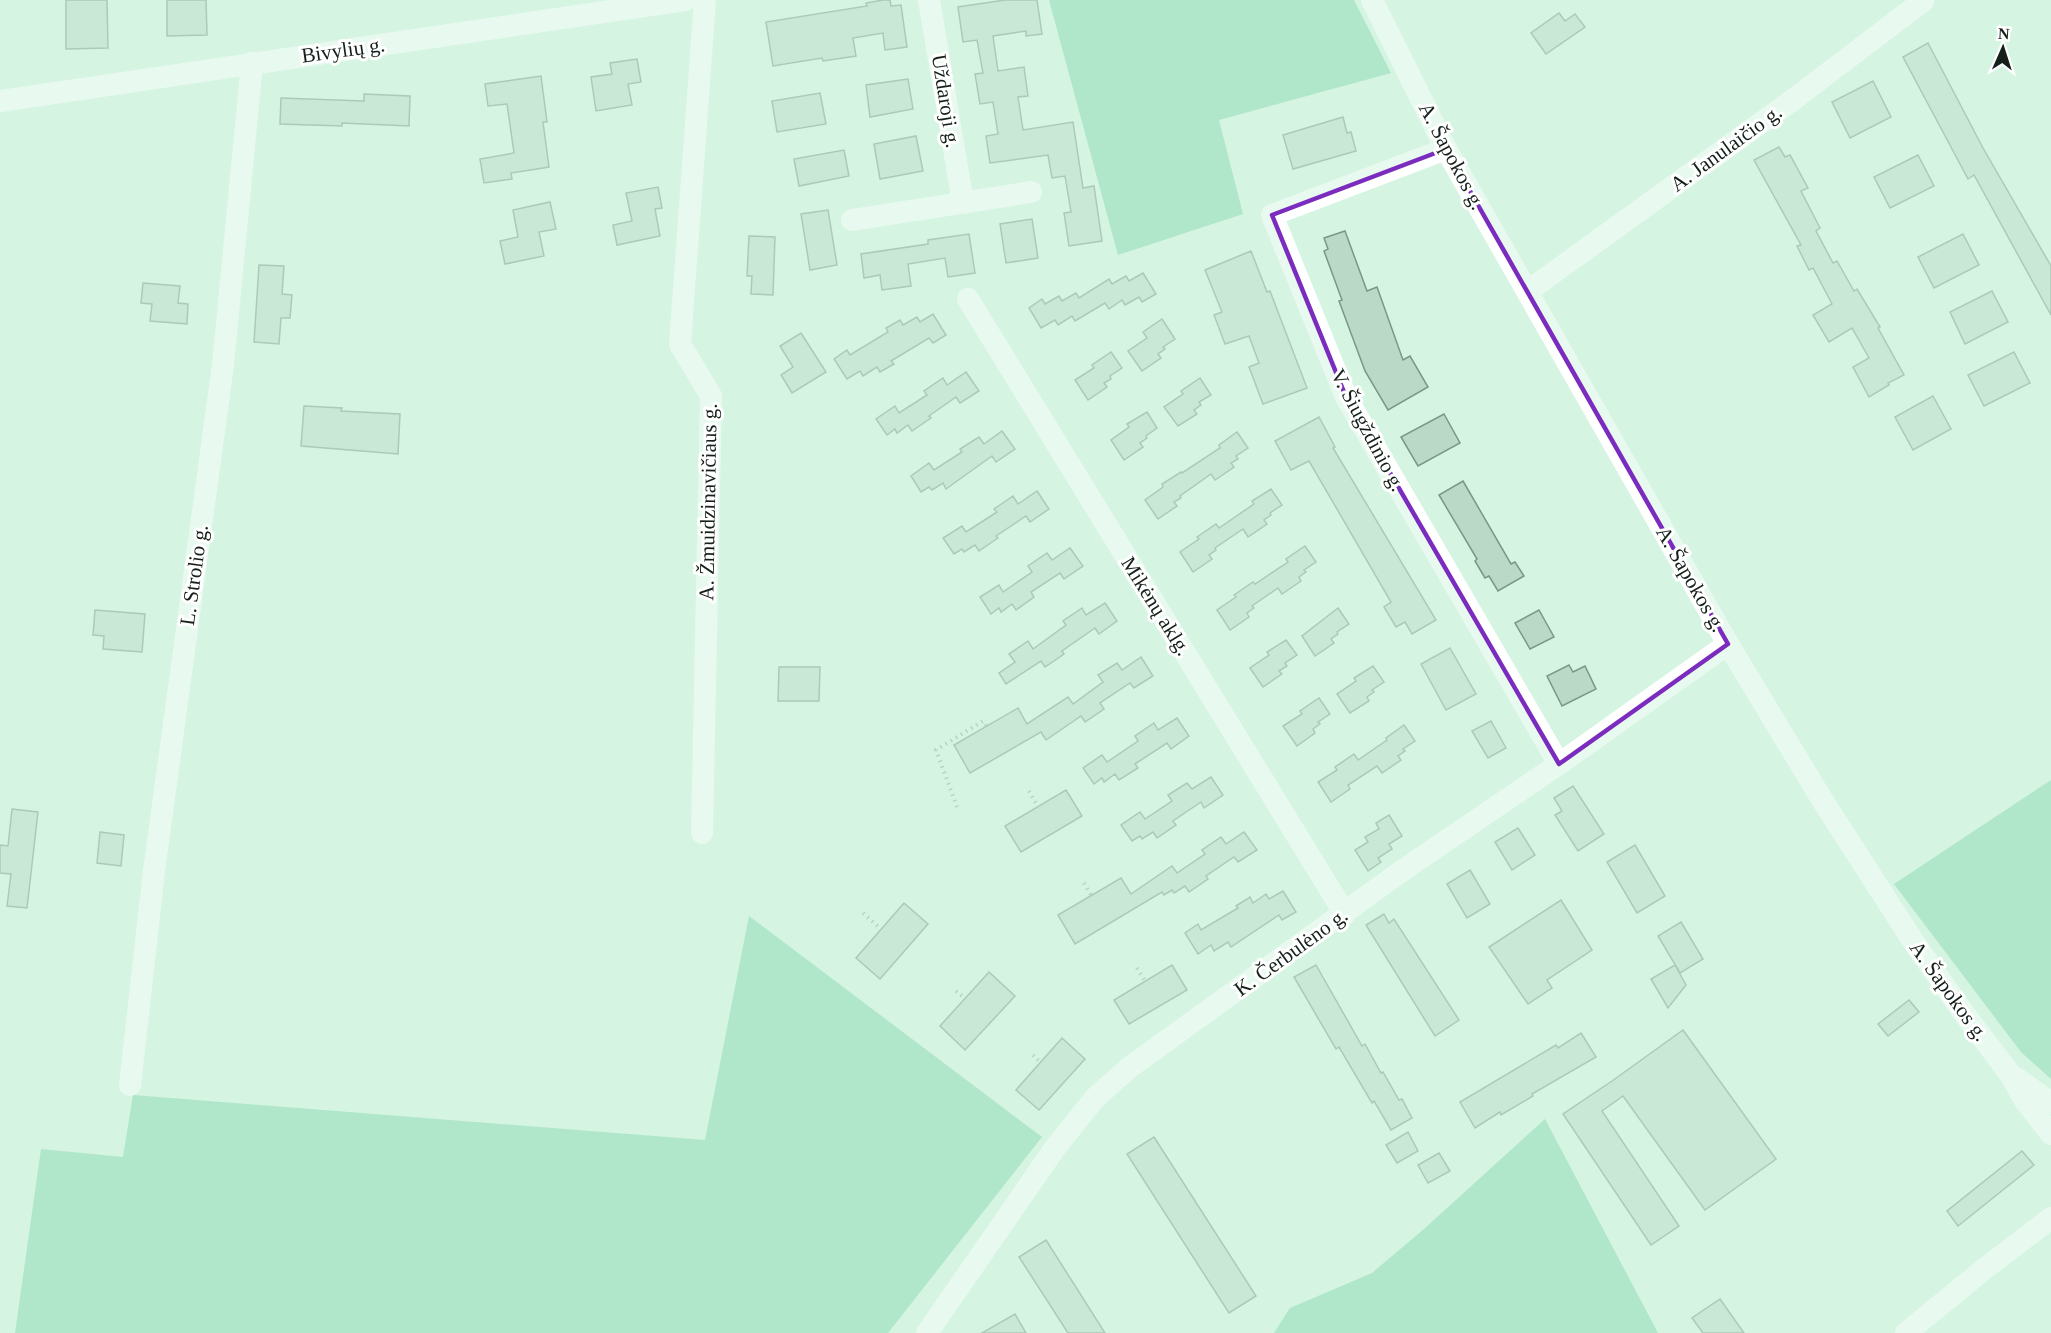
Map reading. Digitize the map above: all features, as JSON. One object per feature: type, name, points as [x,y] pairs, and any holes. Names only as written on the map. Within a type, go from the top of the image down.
[{"type":"street","name":"Bivylių g.","points":[[0,100],[685,0]]},
{"type":"street","name":"A. Žmuidzinavičiaus g.","points":[[702,833],[711,396],[680,344],[705,0]]},
{"type":"street","name":"Uždaroji g.","points":[[929,0],[963,203]]},
{"type":"street","name":"A. Šapokos g.","points":[[1372,0],[1446,149],[1728,645],[1821,798],[1913,941],[2051,1134]]},
{"type":"street","name":"A. Janulaičio g.","points":[[1528,291],[1794,99],[1923,2]]},
{"type":"street","name":"L. Strolio g.","points":[[130,1085],[154,871],[223,364],[252,63]]},
{"type":"street","name":"V. Šiugždinio g.","points":[[1446,149],[1272,214],[1346,397],[1559,764]]},
{"type":"street","points":[[852,220],[1031,192]]},
{"type":"street","name":"Mikėnų aklg.","points":[[968,299],[1345,914]]},
{"type":"street","name":"K. Čerbulėno g.","points":[[927,1333],[1055,1148],[1095,1098],[1131,1067],[1406,868],[1728,645]]},
{"type":"street","points":[[2010,1074],[2051,1103]]},
{"type":"street","points":[[1906,1333],[2051,1218]]},
{"type":"path","points":[[957,807],[936,750],[983,721],[986,726]]},
{"type":"path","points":[[1029,791],[1038,807]]},
{"type":"path","points":[[1084,883],[1091,895]]},
{"type":"path","points":[[863,913],[881,929]]},
{"type":"path","points":[[1137,968],[1145,981]]},
{"type":"path","points":[[956,991],[965,998]]},
{"type":"path","points":[[1033,1055],[1040,1062]]},
{"type":"highlighted area","points":[[1446,149],[1728,644],[1559,764],[1346,397],[1272,215]]},
{"type":"green space","points":[[1049,0],[1354,0],[1391,73],[1219,120],[1243,214],[1118,255]]},
{"type":"green space","points":[[2051,780],[2051,1079],[2021,1052],[1894,884]]},
{"type":"green space","points":[[749,916],[1042,1137],[888,1333],[15,1333],[41,1149],[123,1157],[133,1095],[705,1140]]},
{"type":"green space","points":[[1545,1119],[1658,1333],[1274,1333],[1290,1308],[1372,1273]]},
{"type":"building","points":[[66,0],[107,0],[108,48],[66,49]]},
{"type":"building","points":[[167,0],[206,0],[207,35],[167,36]]},
{"type":"building","points":[[890,0],[891,6],[901,5],[907,47],[885,50],[883,33],[853,38],[856,56],[823,61],[822,58],[773,66],[766,22],[867,6],[866,3]]},
{"type":"building","points":[[1005,0],[1037,0],[1042,34],[1026,36],[1026,31],[993,36],[998,71],[1024,67],[1028,96],[1018,97],[1023,130],[1073,122],[1083,188],[1094,186],[1102,241],[1069,246],[1064,213],[1071,212],[1065,176],[1052,178],[1048,155],[990,163],[986,136],[998,134],[993,102],[980,104],[975,74],[983,73],[977,40],[963,42],[958,7]]},
{"type":"building","points":[[1559,13],[1565,21],[1575,14],[1585,27],[1546,54],[1531,33]]},
{"type":"building","points":[[1928,43],[1983,148],[2051,266],[2051,315],[1974,175],[1968,179],[1903,57]]},
{"type":"building","points":[[637,59],[641,82],[628,84],[632,105],[596,111],[591,77],[612,74],[610,63]]},
{"type":"building","points":[[541,76],[547,122],[543,122],[549,167],[511,173],[512,179],[484,183],[480,159],[514,153],[507,104],[488,106],[485,84]]},
{"type":"building","points":[[908,79],[913,109],[870,117],[866,85]]},
{"type":"building","points":[[1873,81],[1891,117],[1850,138],[1832,102]]},
{"type":"building","points":[[820,93],[826,124],[777,132],[772,101]]},
{"type":"building","points":[[364,94],[410,96],[409,126],[342,123],[342,126],[280,124],[281,98],[364,101]]},
{"type":"building","points":[[1343,117],[1347,133],[1351,132],[1356,151],[1293,169],[1283,135]]},
{"type":"building","points":[[916,136],[923,171],[880,179],[874,144]]},
{"type":"building","points":[[1779,147],[1785,157],[1790,155],[1808,188],[1801,191],[1820,228],[1816,231],[1833,263],[1837,261],[1854,291],[1857,289],[1880,327],[1878,328],[1904,375],[1869,397],[1853,367],[1869,358],[1852,328],[1829,342],[1813,315],[1832,304],[1813,268],[1809,270],[1797,246],[1801,245],[1754,160]]},
{"type":"building","points":[[844,150],[849,176],[799,186],[794,159]]},
{"type":"building","points":[[1918,155],[1934,186],[1890,208],[1874,177]]},
{"type":"building","points":[[658,187],[662,208],[655,209],[660,236],[617,245],[613,225],[632,221],[626,193]]},
{"type":"building","points":[[550,202],[556,229],[539,232],[544,256],[505,264],[500,241],[518,237],[513,210]]},
{"type":"building","points":[[828,210],[837,265],[810,270],[801,214]]},
{"type":"building","points":[[1032,219],[1038,258],[1006,263],[1000,224]]},
{"type":"building","points":[[1345,231],[1367,291],[1377,287],[1403,360],[1410,356],[1428,387],[1388,410],[1365,371],[1339,301],[1342,300],[1324,251],[1328,249],[1324,238]]},
{"type":"building","points":[[969,234],[975,273],[948,277],[945,258],[908,264],[911,286],[882,290],[880,275],[864,278],[861,254],[928,244],[928,240]]},
{"type":"building","points":[[1963,234],[1979,265],[1934,288],[1918,257]]},
{"type":"building","points":[[749,236],[775,237],[773,295],[751,294],[752,276],[747,276]]},
{"type":"building","points":[[1251,251],[1267,292],[1270,291],[1307,388],[1263,404],[1249,367],[1259,363],[1249,336],[1225,344],[1214,315],[1222,312],[1205,270]]},
{"type":"building","points":[[259,265],[284,266],[282,294],[292,295],[290,318],[281,318],[279,344],[254,342]]},
{"type":"building","points":[[1143,273],[1156,294],[1142,302],[1139,297],[1125,305],[1122,300],[1109,309],[1105,303],[1075,321],[1072,316],[1058,325],[1055,320],[1041,328],[1029,308],[1042,299],[1045,304],[1059,296],[1062,301],[1076,293],[1079,298],[1109,279],[1112,284],[1126,276],[1129,281]]},
{"type":"building","points":[[143,283],[180,286],[178,303],[188,304],[187,324],[150,321],[152,304],[141,303]]},
{"type":"building","points":[[1992,291],[2008,322],[1965,344],[1950,312]]},
{"type":"building","points":[[933,314],[946,335],[933,343],[929,338],[891,361],[894,364],[880,372],[877,367],[863,376],[860,371],[847,379],[834,359],[847,350],[850,355],[888,332],[886,328],[900,320],[903,325],[917,317],[920,322]]},
{"type":"building","points":[[1162,319],[1175,339],[1163,347],[1165,349],[1158,354],[1161,358],[1142,371],[1128,351],[1147,338],[1143,332]]},
{"type":"building","points":[[801,333],[826,372],[792,393],[781,375],[793,367],[780,346]]},
{"type":"building","points":[[1111,352],[1122,368],[1104,383],[1107,387],[1088,400],[1075,380],[1094,368],[1092,365]]},
{"type":"building","points":[[2014,352],[2030,383],[1984,406],[1968,375]]},
{"type":"building","points":[[966,372],[979,391],[960,403],[956,397],[912,431],[908,425],[897,433],[895,429],[887,435],[876,419],[895,406],[899,413],[927,395],[924,391],[943,378],[947,385]]},
{"type":"building","points":[[1200,378],[1211,395],[1199,402],[1201,405],[1194,410],[1197,414],[1178,426],[1164,407]]},
{"type":"building","points":[[1933,396],[1951,429],[1913,450],[1895,417]]},
{"type":"building","points":[[304,406],[342,408],[341,411],[400,414],[398,454],[301,446]]},
{"type":"building","points":[[1147,412],[1157,428],[1140,443],[1143,447],[1124,460],[1111,440],[1129,427],[1127,424]]},
{"type":"building","points":[[1444,414],[1460,443],[1418,466],[1401,437]]},
{"type":"building","points":[[1319,417],[1335,447],[1333,448],[1436,620],[1412,634],[1405,622],[1396,627],[1384,607],[1391,602],[1309,461],[1291,470],[1275,441]]},
{"type":"building","points":[[1002,431],[1015,449],[996,462],[992,456],[946,489],[943,483],[932,490],[929,487],[921,492],[911,476],[929,463],[934,470],[962,452],[960,449],[979,437],[984,444]]},
{"type":"building","points":[[1237,432],[1248,448],[1236,456],[1238,459],[1231,463],[1234,467],[1215,480],[1211,474],[1180,496],[1181,498],[1174,502],[1177,506],[1158,519],[1145,500],[1163,487],[1162,484],[1220,448],[1219,445]]},
{"type":"building","points":[[1463,481],[1511,564],[1515,562],[1524,576],[1498,591],[1489,576],[1485,578],[1475,561],[1477,559],[1439,495]]},
{"type":"building","points":[[1271,489],[1282,505],[1264,520],[1267,524],[1248,537],[1243,529],[1215,548],[1216,550],[1209,555],[1212,559],[1193,572],[1180,552],[1216,524],[1219,528],[1254,504],[1252,501]]},
{"type":"building","points":[[1037,491],[1049,509],[1030,522],[1026,516],[996,536],[998,538],[979,551],[975,545],[964,552],[962,549],[954,554],[943,538],[962,526],[966,532],[997,512],[994,509],[1013,496],[1018,504]]},
{"type":"building","points":[[1305,546],[1316,562],[1304,570],[1306,572],[1299,577],[1301,581],[1282,594],[1278,588],[1252,606],[1254,608],[1247,613],[1249,617],[1230,630],[1217,610],[1253,582],[1255,584],[1288,562],[1286,559]]},
{"type":"building","points":[[1070,548],[1083,566],[1064,579],[1060,573],[1031,592],[1034,597],[1016,610],[1012,604],[1001,612],[999,608],[991,614],[980,597],[999,585],[1003,592],[1032,572],[1028,566],[1047,553],[1052,560]]},
{"type":"building","points":[[1105,603],[1117,621],[1099,634],[1095,628],[1062,651],[1064,654],[1045,667],[1041,661],[1006,684],[999,673],[1015,662],[1009,654],[1028,641],[1033,649],[1066,625],[1063,621],[1082,608],[1086,615]]},
{"type":"building","points":[[1338,608],[1349,624],[1331,639],[1334,643],[1315,656],[1302,636]]},
{"type":"building","points":[[95,610],[145,614],[142,652],[103,649],[104,636],[93,635]]},
{"type":"building","points":[[1539,610],[1554,637],[1530,649],[1515,623]]},
{"type":"building","points":[[1286,640],[1297,655],[1285,663],[1287,666],[1279,671],[1282,674],[1263,687],[1250,668],[1269,655],[1267,652]]},
{"type":"building","points":[[1450,648],[1476,694],[1446,710],[1421,664]]},
{"type":"building","points":[[1141,657],[1153,676],[1134,688],[1130,683],[1100,703],[1104,709],[1085,722],[1081,716],[1046,740],[1041,732],[970,773],[954,745],[1018,708],[1027,724],[1068,697],[1073,704],[1103,682],[1098,675],[1117,663],[1122,670]]},
{"type":"building","points":[[1569,665],[1573,672],[1585,666],[1596,689],[1562,706],[1547,676]]},
{"type":"building","points":[[1373,666],[1384,682],[1372,690],[1374,692],[1367,697],[1369,701],[1350,713],[1337,694],[1356,681],[1354,678]]},
{"type":"building","points":[[779,667],[820,667],[819,701],[778,701]]},
{"type":"building","points":[[1319,698],[1330,714],[1318,722],[1320,724],[1313,729],[1315,733],[1297,746],[1283,726],[1302,714],[1300,711]]},
{"type":"building","points":[[1177,718],[1189,736],[1171,749],[1167,743],[1135,764],[1138,768],[1119,780],[1115,774],[1104,782],[1102,778],[1094,784],[1083,768],[1102,755],[1107,762],[1138,741],[1135,736],[1154,723],[1158,730]]},
{"type":"building","points":[[1491,721],[1506,748],[1488,758],[1472,731]]},
{"type":"building","points":[[1404,725],[1415,741],[1403,749],[1405,751],[1398,756],[1401,760],[1382,773],[1377,766],[1348,785],[1350,789],[1331,802],[1318,782],[1337,770],[1335,767],[1354,754],[1358,760]]},
{"type":"building","points":[[1211,777],[1223,795],[1204,808],[1201,802],[1173,821],[1176,825],[1157,838],[1153,832],[1142,839],[1140,836],[1132,841],[1121,825],[1140,812],[1145,819],[1172,801],[1168,795],[1187,783],[1192,789]]},
{"type":"building","points":[[1573,786],[1604,834],[1578,851],[1555,815],[1562,811],[1554,798]]},
{"type":"building","points":[[1066,790],[1082,816],[1021,852],[1005,826]]},
{"type":"building","points":[[12,809],[38,812],[27,908],[7,906],[11,874],[0,873],[0,845],[8,846]]},
{"type":"building","points":[[1389,815],[1402,836],[1389,844],[1392,849],[1378,858],[1381,862],[1368,871],[1355,850],[1368,842],[1365,837],[1379,829],[1376,823]]},
{"type":"building","points":[[1518,828],[1535,855],[1512,870],[1495,842]]},
{"type":"building","points":[[100,832],[124,835],[121,866],[97,863]]},
{"type":"building","points":[[1244,832],[1257,850],[1238,862],[1234,857],[1206,876],[1208,879],[1189,892],[1185,886],[1174,893],[1172,890],[1164,895],[1162,892],[1075,944],[1058,915],[1121,878],[1131,894],[1172,866],[1177,873],[1205,854],[1202,850],[1221,837],[1226,844]]},
{"type":"building","points":[[1635,845],[1665,896],[1637,913],[1607,862]]},
{"type":"building","points":[[1470,870],[1490,904],[1467,918],[1447,884]]},
{"type":"building","points":[[1283,891],[1296,912],[1282,920],[1279,915],[1231,947],[1228,942],[1214,951],[1211,945],[1198,954],[1185,933],[1198,924],[1201,930],[1238,908],[1236,906],[1250,897],[1253,903],[1266,894],[1269,899]]},
{"type":"building","points":[[1561,900],[1592,950],[1547,980],[1552,988],[1528,1004],[1489,947]]},
{"type":"building","points":[[904,903],[928,924],[880,979],[856,958]]},
{"type":"building","points":[[1384,914],[1389,923],[1394,919],[1459,1020],[1435,1036],[1366,925]]},
{"type":"building","points":[[1681,922],[1703,959],[1680,973],[1658,936]]},
{"type":"building","points":[[1172,965],[1187,990],[1129,1024],[1114,1000]]},
{"type":"building","points":[[1316,965],[1362,1046],[1365,1044],[1381,1073],[1383,1072],[1399,1100],[1402,1099],[1412,1118],[1391,1130],[1339,1047],[1336,1049],[1294,977]]},
{"type":"building","points":[[1675,965],[1686,985],[1668,1008],[1651,979]]},
{"type":"building","points":[[989,972],[1015,996],[965,1050],[940,1026]]},
{"type":"building","points":[[1909,1000],[1919,1012],[1888,1036],[1878,1024]]},
{"type":"building","points":[[1683,1030],[1776,1159],[1705,1210],[1623,1096],[1602,1111],[1679,1226],[1651,1245],[1563,1114]]},
{"type":"building","points":[[1581,1033],[1596,1057],[1501,1115],[1500,1112],[1475,1128],[1460,1102],[1556,1045],[1558,1048]]},
{"type":"building","points":[[1062,1038],[1085,1059],[1039,1110],[1016,1090]]},
{"type":"building","points":[[1408,1132],[1418,1151],[1397,1163],[1386,1145]]},
{"type":"building","points":[[1154,1137],[1256,1296],[1229,1313],[1127,1154]]},
{"type":"building","points":[[2022,1151],[2034,1165],[1958,1226],[1947,1211]]},
{"type":"building","points":[[1439,1153],[1450,1171],[1428,1183],[1418,1165]]},
{"type":"building","points":[[1046,1240],[1105,1333],[1068,1333],[1019,1257]]},
{"type":"building","points":[[1720,1299],[1744,1333],[1703,1333],[1692,1318]]},
{"type":"building","points":[[1015,1314],[1026,1333],[982,1333]]}]
